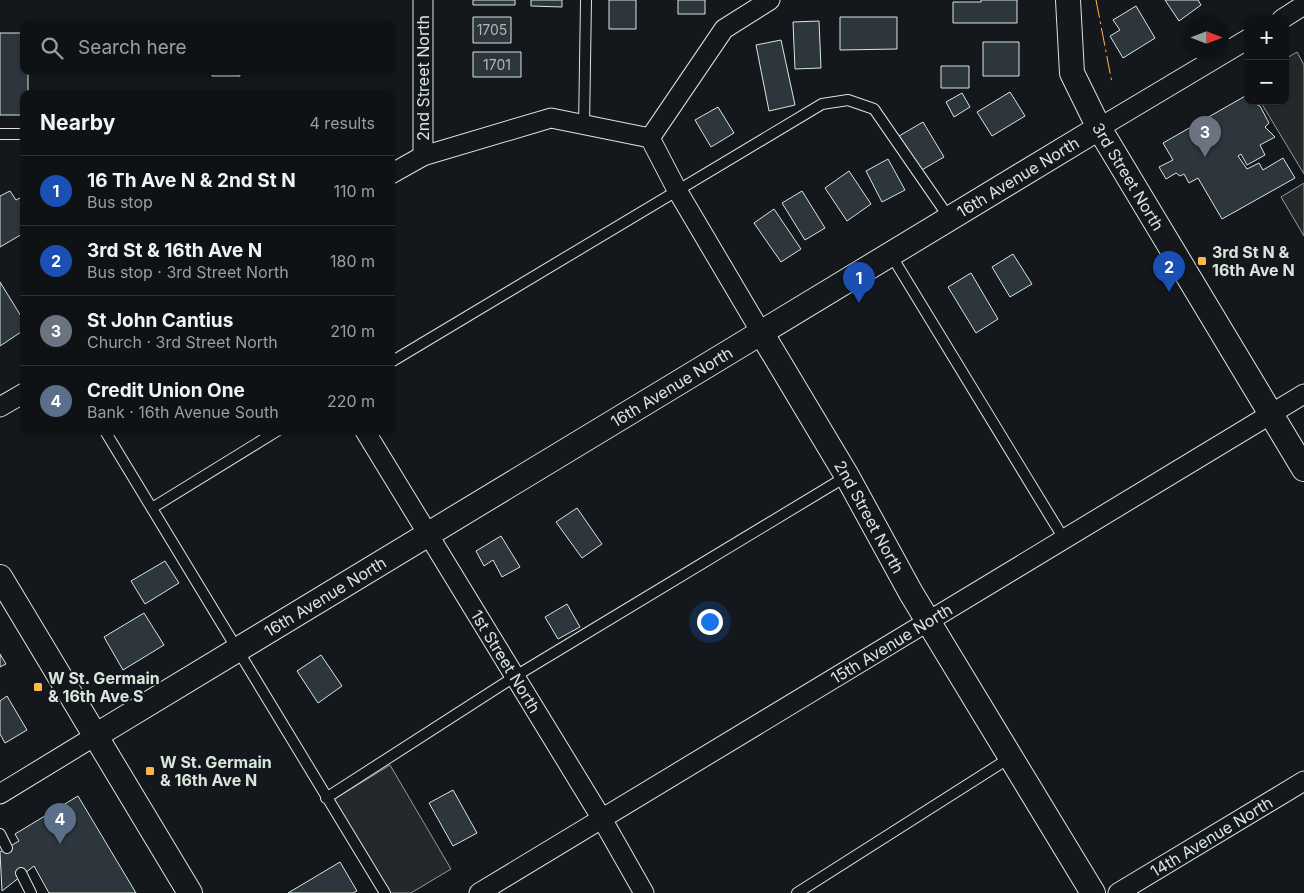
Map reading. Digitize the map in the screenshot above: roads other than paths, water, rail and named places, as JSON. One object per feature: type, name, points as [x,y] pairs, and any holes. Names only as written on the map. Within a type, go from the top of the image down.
[{"type":"street","name":"2nd Street North","points":[[423,0],[423,156]]},
{"type":"street","points":[[395,167],[423,156],[552,118],[650,138],[724,29],[770,0]]},
{"type":"street","name":"3rd Street North","points":[[1068,0],[1072,73],[1099,128],[1304,469]]},
{"type":"street","points":[[1288,15],[1304,5]]},
{"type":"street","name":"16th Avenue North","points":[[95,736],[1244,41]]},
{"type":"street","name":"2nd Street North","points":[[650,138],[677,190],[847,476],[928,621],[1093,893]]},
{"type":"street","name":"15th Avenue North","points":[[479,893],[1304,394]]},
{"type":"street","points":[[0,407],[20,396]]},
{"type":"street","name":"1st Street North","points":[[368,435],[430,534],[514,677],[602,819],[644,893]]},
{"type":"street","points":[[0,577],[190,893]]},
{"type":"street","points":[[0,794],[95,736]]},
{"type":"street","name":"14th Avenue North","points":[[1118,893],[1304,781]]},
{"type":"lane","points":[[584,126],[586,0]]},
{"type":"lane","points":[[395,360],[822,104],[848,100],[874,109],[950,219]]},
{"type":"lane","points":[[0,134],[20,134]]},
{"type":"lane","points":[[891,255],[1064,539]]},
{"type":"lane","points":[[107,435],[385,893]]},
{"type":"lane","points":[[152,508],[271,435]]},
{"type":"lane","points":[[326,798],[514,677],[847,476]]},
{"type":"lane","points":[[797,893],[1010,757]]},
{"type":"lane","points":[[0,834],[7,848]]},
{"type":"lane","points":[[22,874],[31,893]]},
{"type":"place","name":"St John Cantius","points":[[1205,157]]},
{"type":"place","name":"3rd St N & 16th Ave N","points":[[1202,261]]},
{"type":"place","name":"3rd St & 16th Ave N","points":[[1169,292]]},
{"type":"place","name":"16 Th Ave N & 2nd St N","points":[[859,303]]},
{"type":"place","name":"W St. Germain & 16th Ave S","points":[[38,687]]},
{"type":"place","name":"W St. Germain & 16th Ave N","points":[[150,771]]},
{"type":"place","name":"Credit Union One","points":[[60,844]]}]
